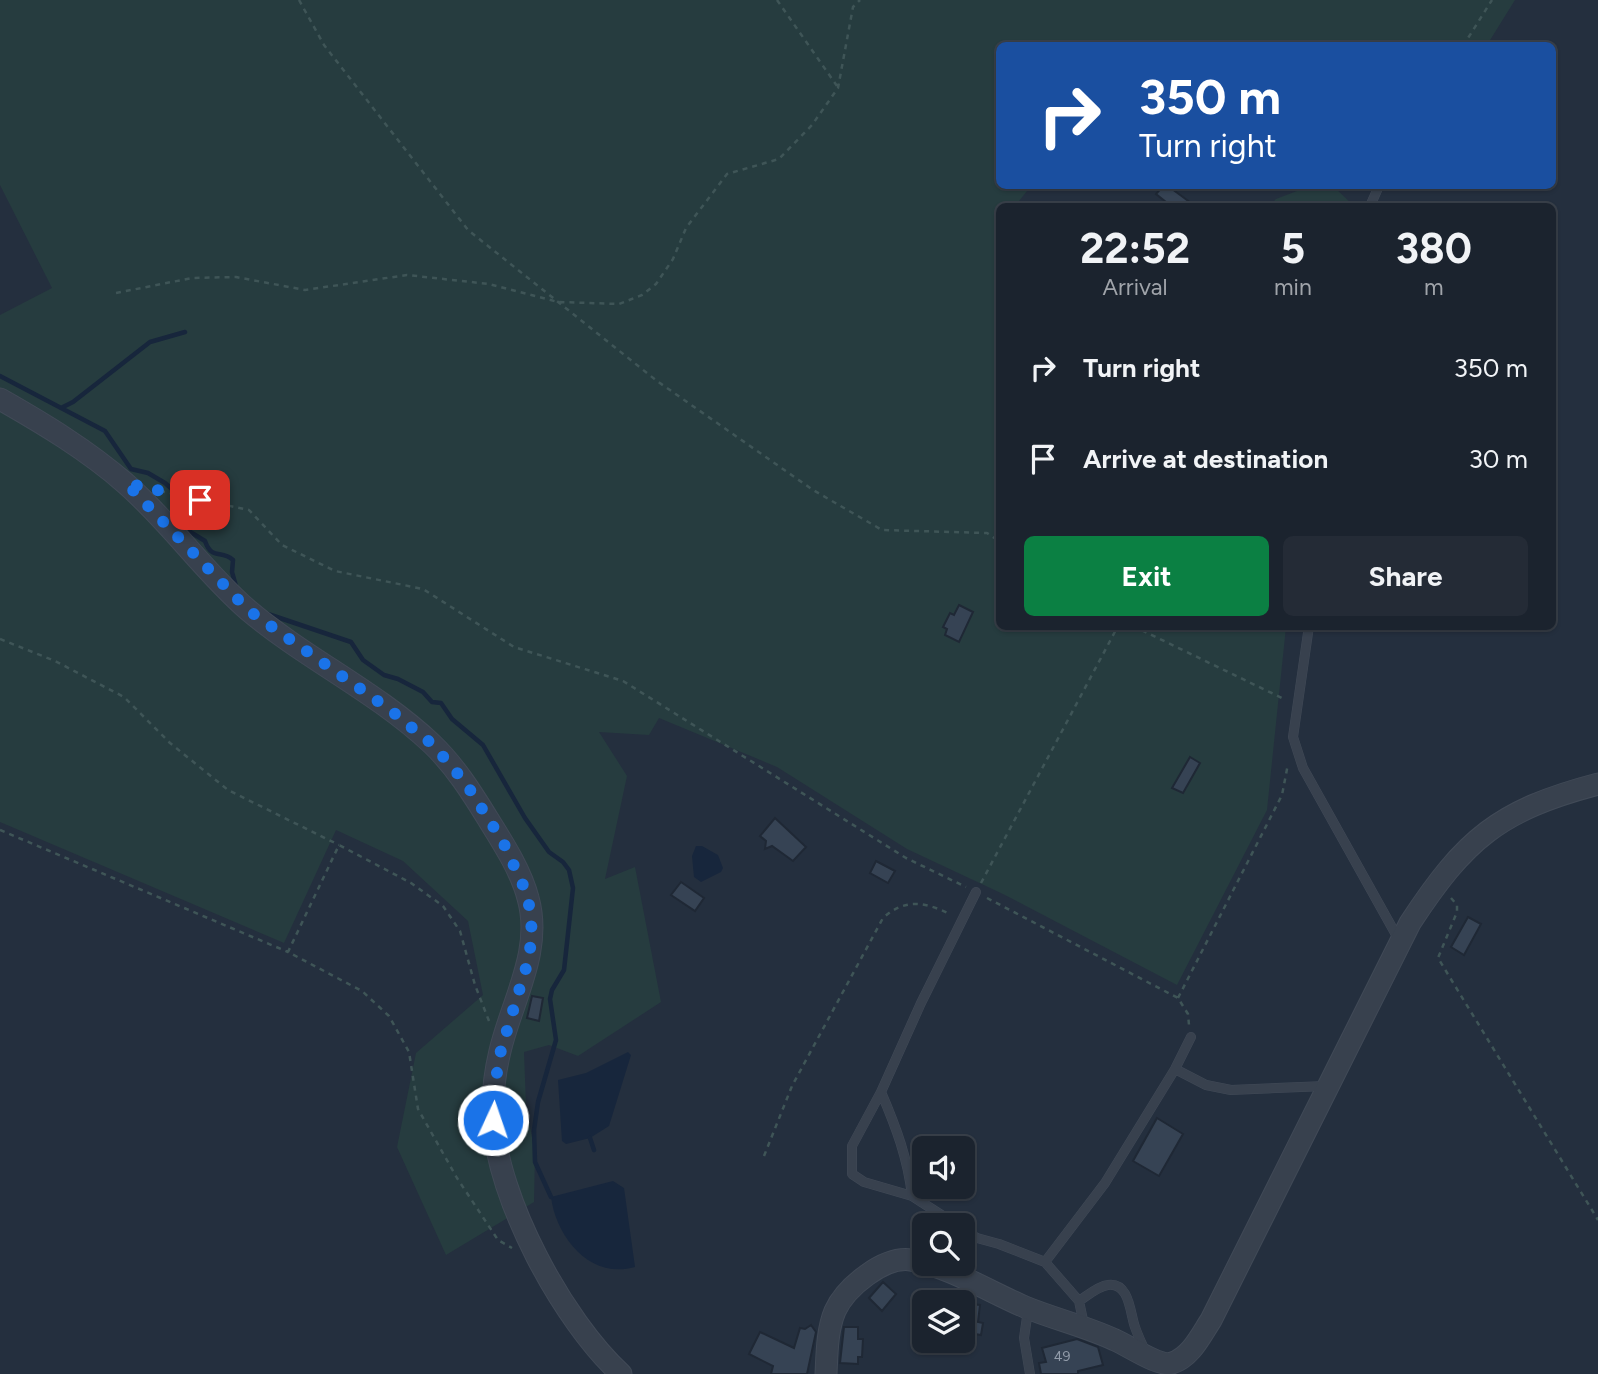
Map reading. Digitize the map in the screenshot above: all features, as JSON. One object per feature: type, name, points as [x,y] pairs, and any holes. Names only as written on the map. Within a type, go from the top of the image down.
[{"type":"street","points":[[0,399],[60,433],[126,483],[248,610],[400,718],[432,744],[465,782],[503,842],[528,896],[531,916],[529,958],[501,1050],[495,1084],[493,1120],[501,1166],[522,1226],[545,1268],[587,1338],[621,1374]]},
{"type":"street","points":[[826,1374],[830,1331],[835,1311],[857,1285],[886,1264],[910,1260],[1028,1308],[1084,1326],[1170,1369],[1194,1347],[1211,1320],[1401,943],[1435,885],[1464,851],[1501,821],[1531,805],[1598,784]]},
{"type":"lane","points":[[1308,630],[1293,737],[1303,768],[1401,943]]},
{"type":"lane","points":[[881,1092],[902,1145],[912,1196],[864,1182],[852,1174],[852,1146],[881,1092],[976,892]]},
{"type":"lane","points":[[1045,1262],[1105,1183],[1175,1069],[1191,1037]]},
{"type":"lane","points":[[1175,1069],[1206,1085],[1231,1090],[1328,1086]]},
{"type":"lane","points":[[917,1199],[938,1213]]},
{"type":"lane","points":[[975,1237],[1045,1262],[1079,1301],[1084,1326]]},
{"type":"lane","points":[[1079,1301],[1104,1286],[1112,1284],[1122,1289],[1146,1355]]},
{"type":"lane","points":[[1028,1308],[1024,1338],[1030,1374]]},
{"type":"path","points":[[299,0],[324,45],[468,230],[657,381],[813,490],[882,530],[987,533],[996,539]]},
{"type":"path","points":[[777,0],[838,88]]},
{"type":"path","points":[[116,293],[192,278],[236,276],[305,290],[407,275],[489,284],[558,302],[619,304],[642,295],[656,284],[673,259],[686,228],[727,174],[779,159],[812,125],[838,88],[853,7],[860,0]]},
{"type":"path","points":[[1466,42],[1492,0]]},
{"type":"path","points":[[126,483],[249,510],[282,545],[335,571],[423,589],[514,647],[623,681],[757,766]]},
{"type":"path","points":[[976,892],[1116,630]]},
{"type":"path","points":[[1141,630],[1296,704]]},
{"type":"path","points":[[0,639],[55,661],[124,697],[170,743],[229,790],[411,883],[443,905],[460,931],[475,985],[501,1050]]},
{"type":"path","points":[[1191,1037],[1188,1014],[1178,998],[1282,795],[1293,737]]},
{"type":"path","points":[[0,830],[288,952],[362,991],[389,1016],[409,1052],[418,1109],[457,1178],[498,1240],[545,1268]]},
{"type":"path","points":[[288,952],[339,845]]},
{"type":"path","points":[[1435,885],[1457,905],[1455,920],[1438,957],[1598,1220]]},
{"type":"path","points":[[764,1156],[792,1086],[883,918],[894,908],[909,903],[930,904],[963,919]]},
{"type":"green space","points":[[0,0],[1515,0],[1489,42],[996,42],[996,189],[1029,189],[1017,203],[996,203],[996,630],[1286,630],[1267,810],[1177,985],[1003,894],[907,849],[777,767],[659,718],[649,735],[599,732],[627,776],[605,879],[635,867],[661,1002],[578,1056],[549,1045],[524,1052],[526,1105],[535,1153],[534,1202],[446,1255],[397,1147],[416,1053],[483,995],[468,921],[403,861],[336,830],[284,943],[0,822],[0,315],[52,288],[0,185]]},
{"type":"green space","points":[[1302,189],[1336,189],[1351,203],[1272,203]]},
{"type":"water","points":[[696,846],[702,846],[718,855],[723,868],[721,872],[701,882],[694,877],[692,856]]},
{"type":"water","points":[[628,1052],[631,1055],[609,1126],[590,1138],[566,1144],[562,1141],[558,1080],[586,1073]]},
{"type":"water","points":[[613,1181],[624,1188],[635,1267],[604,1267],[590,1261],[568,1240],[554,1212],[551,1197]]},
{"type":"building","points":[[1160,189],[1172,189],[1191,203],[1167,203],[1156,194]]},
{"type":"building","points":[[959,605],[973,612],[959,642],[945,635],[947,629],[943,627],[950,613],[954,615]]},
{"type":"building","points":[[1190,757],[1200,763],[1183,793],[1172,788]]},
{"type":"building","points":[[775,818],[806,847],[793,861],[772,846],[765,849],[766,841],[760,836]]},
{"type":"building","points":[[876,861],[895,871],[888,883],[870,873]]},
{"type":"building","points":[[681,882],[704,898],[695,911],[671,895]]},
{"type":"building","points":[[1468,917],[1481,924],[1464,955],[1451,947]]},
{"type":"building","points":[[532,996],[543,998],[539,1021],[527,1018]]},
{"type":"building","points":[[1157,1118],[1183,1134],[1159,1176],[1133,1161]]},
{"type":"building","points":[[883,1282],[896,1294],[882,1311],[869,1298]]},
{"type":"building","points":[[975,1304],[980,1305],[978,1322],[983,1323],[981,1335],[975,1334]]},
{"type":"building","points":[[811,1325],[816,1332],[807,1374],[771,1374],[773,1366],[749,1354],[760,1332],[794,1348],[800,1328],[805,1329]]},
{"type":"building","points":[[844,1327],[858,1327],[858,1339],[863,1339],[862,1357],[858,1357],[858,1364],[840,1363]]},
{"type":"building","points":[[1077,1339],[1098,1347],[1103,1365],[1078,1371],[1078,1374],[1041,1374],[1039,1363],[1046,1362],[1042,1348]]},
{"type":"waterway","points":[[61,408],[73,402],[150,342],[185,332]]},
{"type":"waterway","points":[[0,376],[105,431],[131,469],[148,473],[173,490],[187,530],[205,541],[214,553],[233,560],[232,572],[236,586]]},
{"type":"waterway","points":[[268,614],[351,642],[363,660],[384,675],[423,692],[432,702],[441,703],[452,719],[483,745],[525,818],[549,852],[569,870],[573,888],[564,970],[552,990],[550,999],[556,1040],[538,1102],[534,1130],[535,1162],[551,1197]]},
{"type":"waterway","points":[[590,1138],[594,1150]]},
{"type":"route","points":[[200,500],[126,483],[248,610],[389,709],[432,744],[465,782],[503,842],[528,896],[532,932],[529,958],[501,1050],[495,1084],[493,1120]]}]
